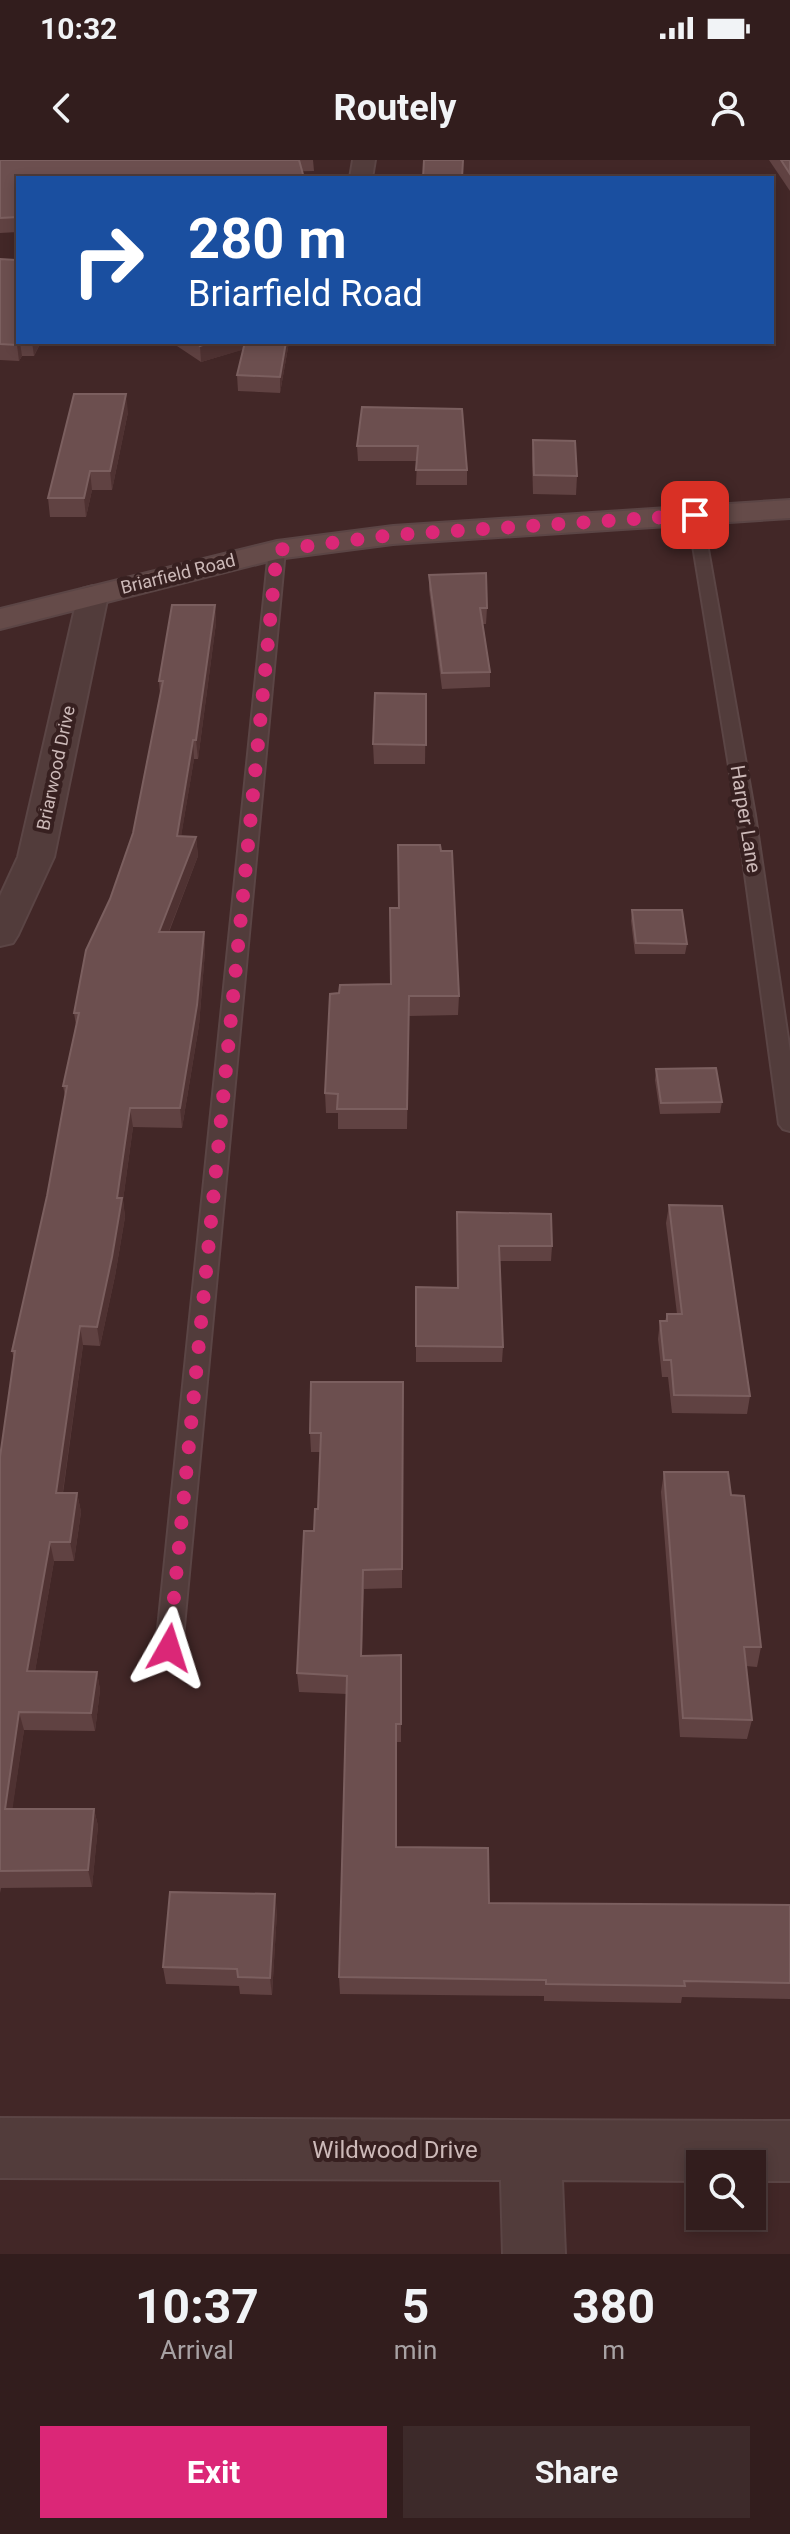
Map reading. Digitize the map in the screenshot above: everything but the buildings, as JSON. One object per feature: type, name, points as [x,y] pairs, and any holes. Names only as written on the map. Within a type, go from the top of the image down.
[{"type":"main road","name":"Briarfield Road","points":[[0,619],[277,550],[393,535],[790,509]]},
{"type":"street","name":"Briarwood Drive","points":[[0,935],[36,857],[93,595]]},
{"type":"street","name":"Wildwood Drive","points":[[0,2148],[790,2151]]},
{"type":"street","points":[[530,2151],[534,2254]]},
{"type":"lane","name":"Harper Lane","points":[[695,515],[746,815],[790,1124]]},
{"type":"lane","points":[[169,1648],[277,550]]},
{"type":"route","points":[[169,1648],[277,550],[393,535],[695,515]]}]
